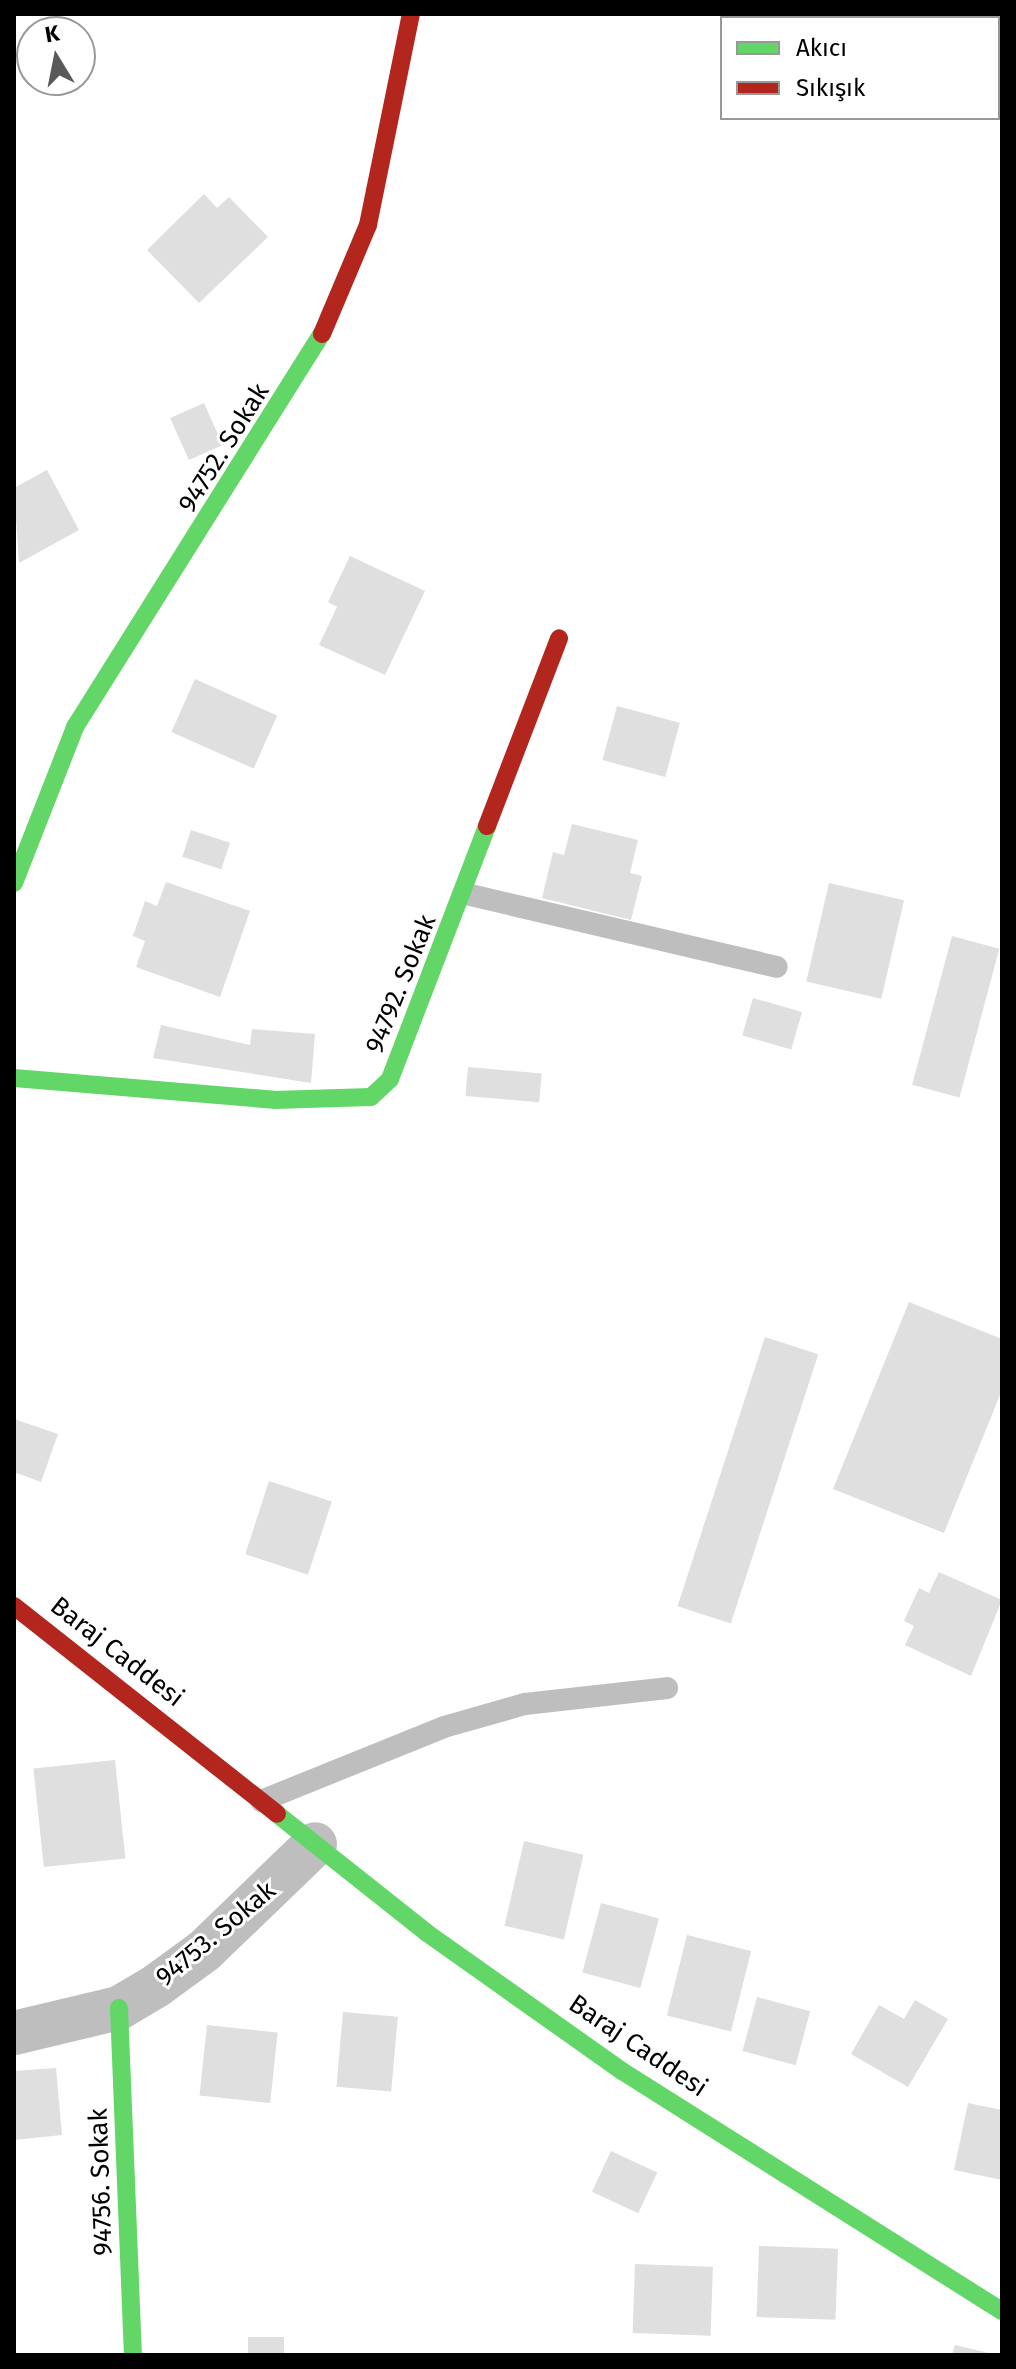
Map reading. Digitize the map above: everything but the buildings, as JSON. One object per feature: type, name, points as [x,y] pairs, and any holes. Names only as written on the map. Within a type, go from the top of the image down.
[{"type":"street","name":"94752. Sokak","points":[[14,883],[75,727],[309,360],[342,292],[368,225],[411,14]]},
{"type":"street","name":"94792. Sokak","points":[[14,1078],[274,1100],[371,1097],[390,1079],[466,894],[559,638]]},
{"type":"street","name":"Baraj Caddesi","points":[[14,1606],[315,1844],[622,2071],[1002,2311]]},
{"type":"street","name":"94753. Sokak","points":[[14,2033],[119,2008],[204,1951],[315,1844]]},
{"type":"street","name":"94756. Sokak","points":[[119,2008],[133,2355]]},
{"type":"lane","points":[[466,894],[777,967]]},
{"type":"lane","points":[[261,1801],[444,1727],[525,1704],[667,1688]]},
{"type":"traffic: fast","points":[[14,883],[75,727],[322,334]]},
{"type":"traffic: fast","points":[[14,1078],[274,1100],[371,1097],[390,1079],[487,826]]},
{"type":"traffic: fast","points":[[277,1814],[427,1933],[622,2071],[1002,2311]]},
{"type":"traffic: fast","points":[[119,2008],[133,2355]]},
{"type":"traffic: jam","points":[[322,334],[368,225],[411,14]]},
{"type":"traffic: jam","points":[[487,826],[559,638]]},
{"type":"traffic: jam","points":[[14,1606],[277,1814]]}]
